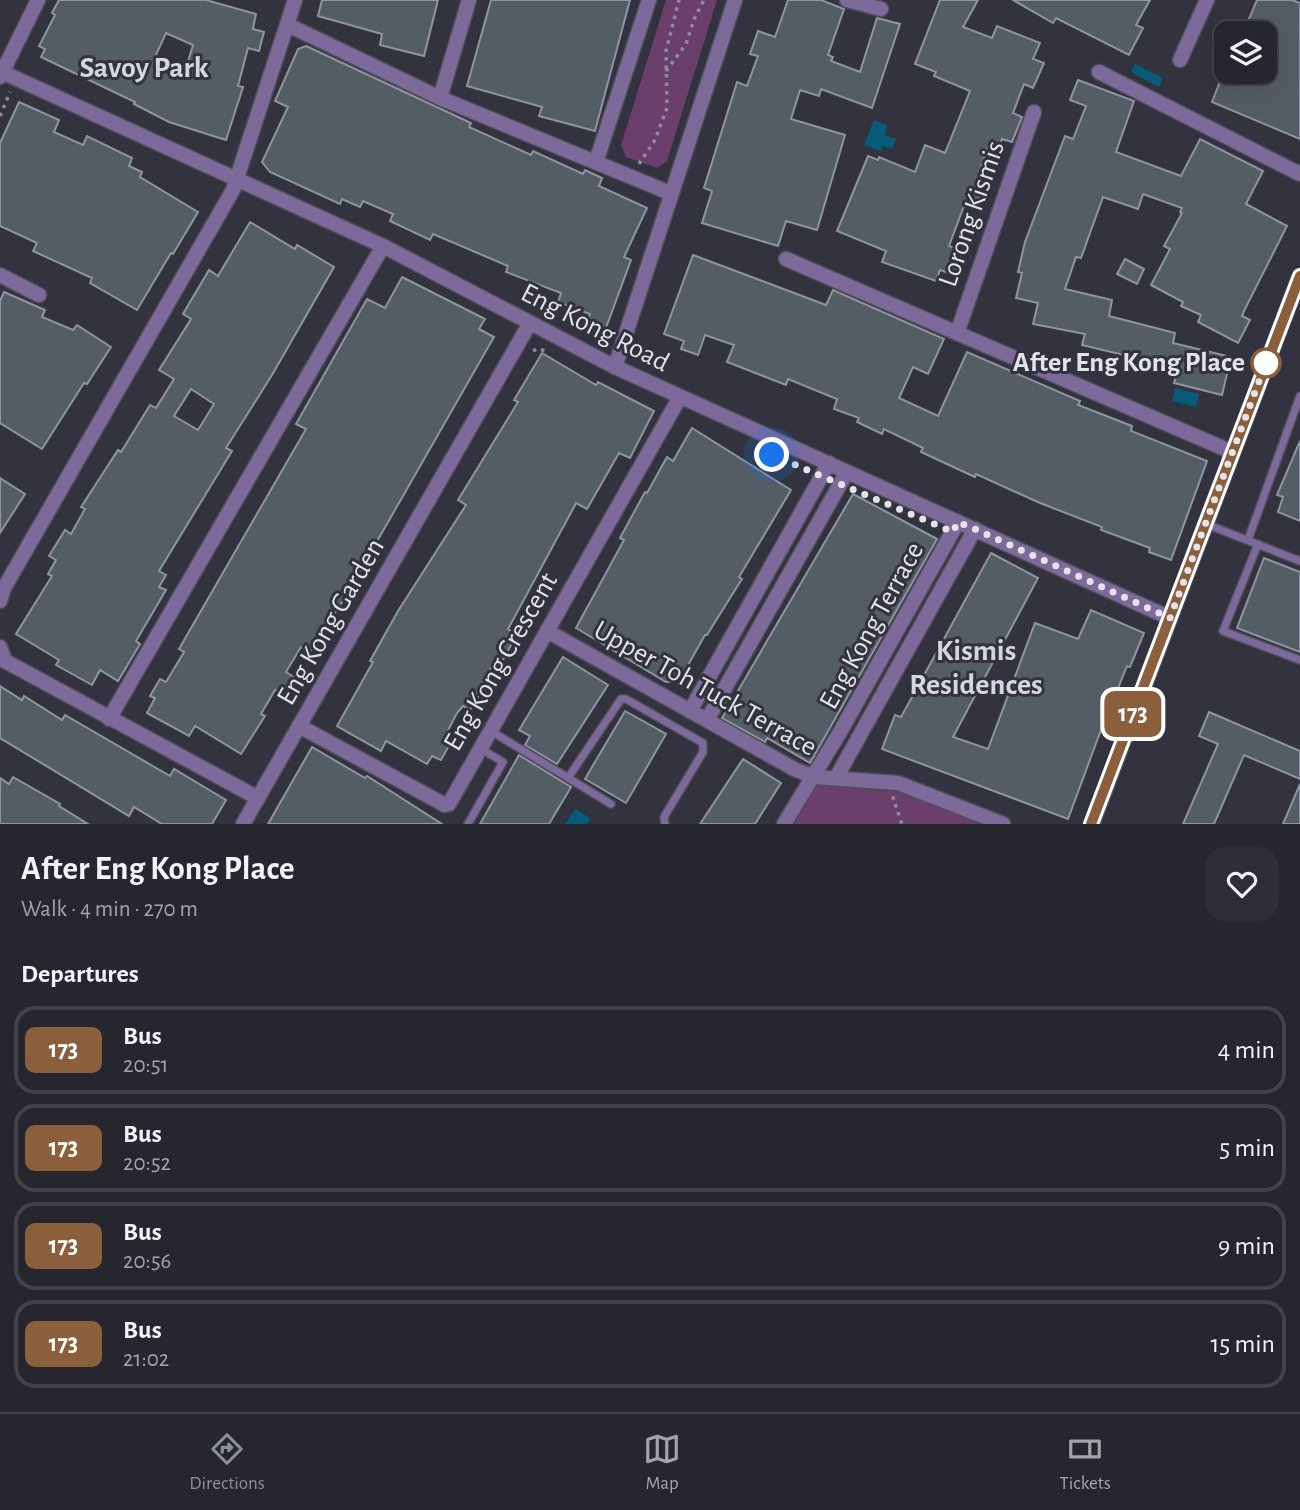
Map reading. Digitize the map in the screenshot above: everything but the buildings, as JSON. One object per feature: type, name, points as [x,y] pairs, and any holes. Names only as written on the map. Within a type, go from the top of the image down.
[{"type":"street","points":[[1,75],[38,0]]},
{"type":"street","points":[[0,601],[4,588],[226,202],[237,179],[295,0]]},
{"type":"street","points":[[440,98],[469,0]]},
{"type":"street","points":[[596,162],[649,0]]},
{"type":"street","points":[[615,368],[735,0]]},
{"type":"street","points":[[847,0],[881,9]]},
{"type":"street","points":[[1180,60],[1207,0]]},
{"type":"street","points":[[288,25],[440,98],[670,193]]},
{"type":"street","points":[[1099,72],[1300,174]]},
{"type":"street","name":"Eng Kong Road","points":[[1,75],[383,246],[615,368],[1170,618]]},
{"type":"street","name":"Lorong Kismis","points":[[957,333],[1034,112]]},
{"type":"street","points":[[109,719],[383,246]]},
{"type":"street","name":"Lorong Kismis","points":[[786,259],[1232,452]]},
{"type":"street","points":[[0,275],[39,295]]},
{"type":"street","points":[[1091,824],[1300,276]]},
{"type":"street","name":"Eng Kong Garden","points":[[243,824],[530,323]]},
{"type":"street","name":"Eng Kong Crescent","points":[[299,726],[445,805],[449,804],[680,397]]},
{"type":"street","points":[[690,711],[830,463]]},
{"type":"street","points":[[707,720],[847,472]]},
{"type":"street","name":"Eng Kong Terrace","points":[[784,824],[815,776],[958,522]]},
{"type":"street","name":"Eng Kong Terrace","points":[[836,778],[975,529]]},
{"type":"street","name":"Upper Toh Tuck Terrace","points":[[547,631],[789,767],[815,776],[898,783],[1003,824]]},
{"type":"street","points":[[0,646],[5,661],[258,798]]},
{"type":"lane","points":[[1248,540],[1300,396]]},
{"type":"lane","points":[[1206,524],[1300,561]]},
{"type":"lane","points":[[1258,544],[1223,631],[1300,660]]},
{"type":"lane","points":[[568,778],[621,699],[626,699],[703,743],[703,752],[664,817],[665,824]]},
{"type":"lane","points":[[491,730],[611,804]]},
{"type":"lane","points":[[468,824],[503,762],[481,749]]},
{"type":"path","points":[[638,166],[655,140],[667,108],[666,51],[668,34],[679,0]]},
{"type":"path","points":[[666,71],[686,44],[704,0]]},
{"type":"path","points":[[526,355],[537,349],[551,351]]},
{"type":"shaded area","points":[[666,0],[717,0],[667,161],[657,168],[626,157],[621,145]]},
{"type":"shaded area","points":[[813,777],[891,783],[1000,824],[783,824]]},
{"type":"water","points":[[1135,64],[1163,78],[1159,87],[1131,72]]},
{"type":"water","points":[[874,120],[887,125],[884,135],[896,139],[892,149],[883,146],[881,151],[864,145]]},
{"type":"water","points":[[1175,388],[1199,394],[1196,407],[1172,401]]},
{"type":"water","points":[[575,809],[590,818],[587,824],[565,824]]},
{"type":"bus line","name":"173","points":[[1091,824],[1300,276]]},
{"type":"place","name":"After Eng Kong Place","points":[[1266,363]]},
{"type":"district","name":"Savoy Park","points":[[144,68]]},
{"type":"district","name":"Kismis Residences","points":[[976,668]]},
{"type":"route","points":[[772,455],[953,532],[958,522],[1170,618],[1266,363]]}]
